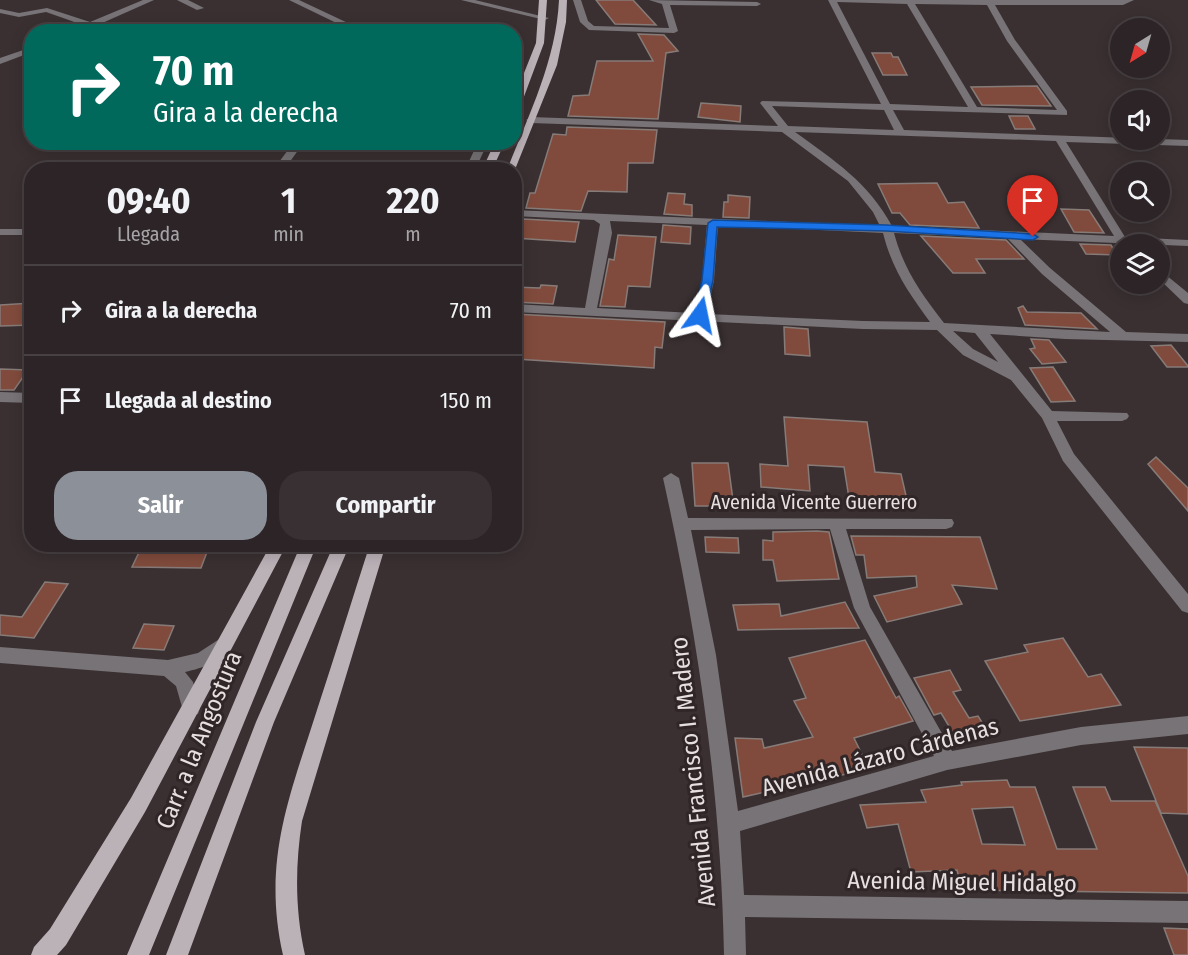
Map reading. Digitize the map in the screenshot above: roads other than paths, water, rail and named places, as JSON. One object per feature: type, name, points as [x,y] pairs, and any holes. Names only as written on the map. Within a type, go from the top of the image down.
[{"type":"main road","points":[[522,90],[537,56],[545,18],[543,0]]},
{"type":"main road","points":[[522,144],[552,60],[562,20],[563,1]]},
{"type":"main road","points":[[42,955],[58,937],[107,856],[191,708],[275,552]]},
{"type":"main road","name":"Carr. a la Angostura","points":[[138,955],[306,552]]},
{"type":"main road","points":[[177,955],[265,722],[339,552]]},
{"type":"main road","points":[[294,955],[286,925],[284,867],[292,821],[376,552]]},
{"type":"street","points":[[92,24],[150,0]]},
{"type":"street","points":[[181,0],[200,8]]},
{"type":"street","points":[[293,0],[346,24]]},
{"type":"street","points":[[465,0],[545,18]]},
{"type":"street","points":[[563,1],[578,0],[584,22],[592,28],[674,31],[665,3]]},
{"type":"street","points":[[653,0],[665,3],[758,4]]},
{"type":"street","points":[[900,132],[832,0],[1050,4],[1123,3],[1130,0]]},
{"type":"street","points":[[909,1],[974,110]]},
{"type":"street","points":[[989,2],[1011,41],[1064,113],[765,103],[785,129],[852,179],[878,211],[895,258],[915,293],[942,328],[968,352],[1016,377]]},
{"type":"street","points":[[0,11],[19,15],[47,10],[87,24]]},
{"type":"street","points":[[0,60],[24,52]]},
{"type":"street","points":[[531,120],[1188,143]]},
{"type":"street","points":[[1059,139],[1119,234]]},
{"type":"street","points":[[522,213],[713,223],[886,228],[1110,241]]},
{"type":"street","points":[[590,312],[606,232],[606,223],[597,217]]},
{"type":"street","points":[[700,315],[708,280],[713,223]]},
{"type":"street","points":[[0,232],[24,232]]},
{"type":"street","points":[[1011,236],[1121,335]]},
{"type":"street","points":[[1170,243],[1188,243]]},
{"type":"street","points":[[1170,283],[1188,300]]},
{"type":"street","points":[[522,308],[1188,338]]},
{"type":"street","points":[[980,330],[1048,416],[1068,457],[1188,606]]},
{"type":"street","points":[[0,397],[24,398]]},
{"type":"street","points":[[1048,416],[1122,416]]},
{"type":"street","name":"Avenida Francisco I. Madero","points":[[671,478],[711,668],[735,906],[735,955]]},
{"type":"street","points":[[836,523],[862,608],[947,761]]},
{"type":"street","name":"Avenida Vicente Guerrero","points":[[682,524],[946,523]]},
{"type":"street","points":[[0,655],[168,668],[203,660],[226,642]]},
{"type":"street","points":[[168,668],[184,682],[191,708]]},
{"type":"street","name":"Avenida Lázaro Cárdenas","points":[[728,824],[947,761],[1082,736],[1188,725]]},
{"type":"street","name":"Avenida Miguel Hidalgo","points":[[735,906],[1188,912]]}]
